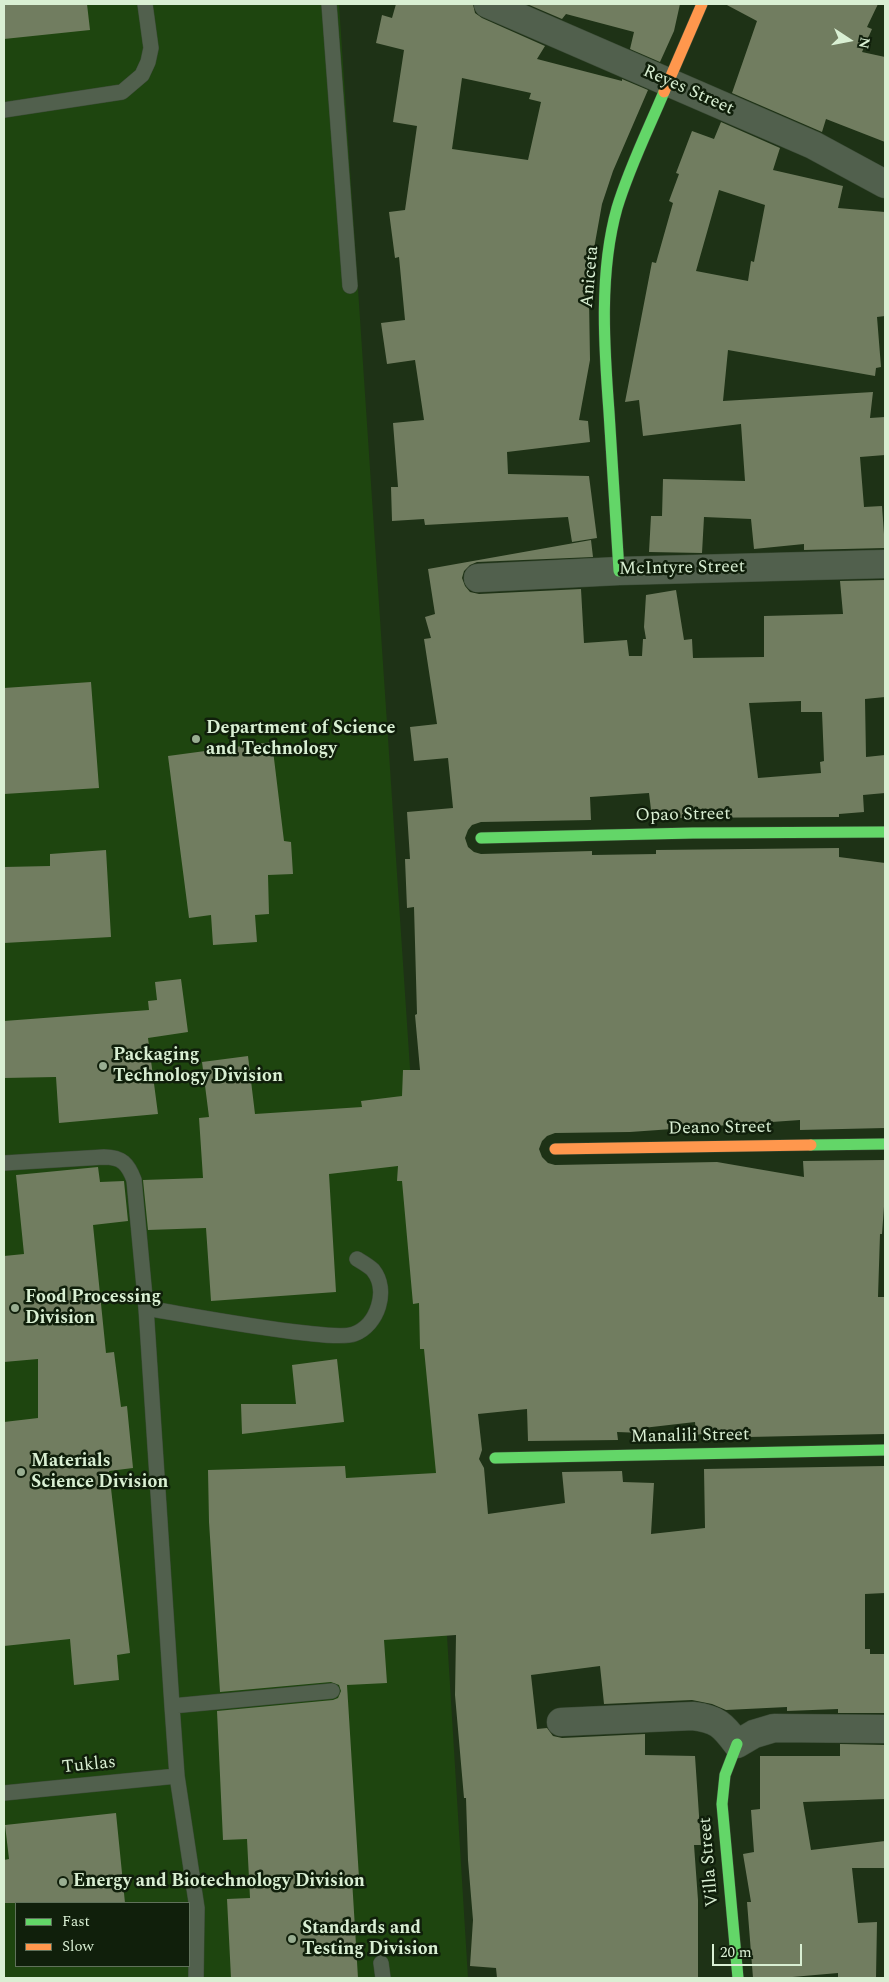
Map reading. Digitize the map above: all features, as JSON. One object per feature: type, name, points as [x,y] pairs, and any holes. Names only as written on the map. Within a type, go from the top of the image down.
[{"type":"street","name":"Reyes Street","points":[[488,4],[813,145],[885,184]]},
{"type":"street","name":"Aniceta","points":[[619,570],[605,354],[606,299],[610,246],[628,176],[702,4]]},
{"type":"street","name":"McIntyre Street","points":[[478,578],[619,570],[885,564]]},
{"type":"street","name":"Opao Street","points":[[481,838],[693,833],[885,832]]},
{"type":"street","name":"Deano Street","points":[[555,1149],[885,1144]]},
{"type":"street","name":"Manalili Street","points":[[494,1458],[885,1450]]},
{"type":"street","points":[[561,1722],[693,1716],[706,1718],[724,1726],[737,1744],[754,1734],[774,1728],[885,1729]]},
{"type":"street","name":"Villa Street","points":[[737,1744],[725,1775],[722,1804],[738,1978]]},
{"type":"lane","points":[[4,110],[122,92],[142,75],[148,62],[151,48],[145,4]]},
{"type":"lane","points":[[329,4],[350,286]]},
{"type":"lane","points":[[4,1163],[104,1156],[114,1157],[123,1161],[130,1169],[134,1180],[146,1308],[177,1776],[197,1908],[196,1978]]},
{"type":"lane","points":[[146,1308],[264,1328],[327,1335],[354,1334],[373,1320],[379,1305],[381,1285],[372,1270],[357,1259]]},
{"type":"lane","points":[[172,1706],[332,1691]]},
{"type":"lane","name":"Tuklas","points":[[4,1793],[177,1776]]},
{"type":"shaded area","name":"Department of Science and Technology","points":[[4,4],[339,4],[437,1473],[468,1978],[4,1978]]},
{"type":"building","points":[[4,4],[87,4],[90,30],[4,39]]},
{"type":"building","points":[[396,4],[473,4],[475,13],[482,18],[545,46],[537,59],[622,81],[622,79],[648,90],[613,171],[602,204],[595,243],[589,299],[590,360],[579,420],[588,421],[590,442],[507,452],[508,474],[589,476],[597,538],[572,542],[568,517],[425,525],[424,519],[392,521],[391,487],[398,487],[393,423],[424,420],[415,360],[387,364],[381,323],[405,320],[399,257],[395,258],[389,212],[405,210],[417,126],[393,122],[404,50],[376,43],[382,15],[392,18]],"holes":[[[462,78],[531,93],[529,99],[541,102],[528,160],[452,149]]]},
{"type":"building","points":[[527,4],[680,4],[674,31],[660,62],[630,49],[634,32],[566,14],[562,19]]},
{"type":"building","points":[[725,4],[878,4],[867,27],[872,29],[862,52],[885,57],[885,142],[826,119],[822,132],[732,93],[757,21]]},
{"type":"building","points":[[721,122],[780,148],[773,170],[843,186],[838,208],[885,212],[885,316],[877,317],[881,367],[876,368],[875,376],[728,350],[723,401],[873,392],[870,418],[885,417],[885,455],[860,457],[864,507],[882,506],[885,548],[804,550],[804,544],[754,549],[751,519],[704,517],[702,553],[649,552],[651,516],[662,516],[663,479],[745,481],[741,424],[643,436],[639,400],[625,402],[652,262],[656,263],[673,203],[669,201],[679,174],[676,173],[692,131],[714,139]],"holes":[[[719,190],[765,205],[754,262],[751,261],[748,281],[696,271]]]},
{"type":"building","points":[[591,540],[593,557],[477,562],[470,565],[464,571],[462,578],[470,592],[479,594],[581,589],[584,643],[627,640],[629,656],[642,656],[643,639],[646,639],[644,627],[646,595],[676,590],[684,640],[692,639],[693,658],[764,657],[764,616],[843,614],[840,581],[885,580],[885,697],[865,699],[866,757],[885,755],[885,793],[863,795],[864,812],[839,814],[839,817],[652,818],[649,793],[590,797],[591,820],[481,822],[472,825],[465,838],[468,847],[474,852],[481,854],[592,851],[592,855],[656,854],[656,850],[839,848],[839,857],[885,863],[885,1128],[800,1130],[800,1120],[630,1132],[555,1133],[547,1136],[542,1141],[539,1149],[542,1157],[548,1163],[555,1165],[717,1162],[804,1177],[803,1161],[885,1160],[885,1193],[882,1234],[880,1234],[878,1297],[885,1297],[885,1434],[703,1438],[702,1434],[696,1435],[695,1422],[643,1428],[643,1433],[617,1432],[618,1440],[528,1441],[527,1409],[478,1414],[482,1450],[479,1459],[484,1468],[488,1514],[565,1503],[562,1472],[622,1471],[623,1482],[654,1483],[651,1534],[705,1528],[704,1469],[885,1466],[885,1593],[865,1594],[865,1649],[870,1649],[870,1654],[885,1654],[885,1713],[838,1713],[838,1709],[787,1711],[787,1707],[726,1710],[712,1704],[692,1700],[604,1704],[600,1666],[531,1675],[537,1729],[547,1728],[553,1736],[562,1738],[645,1734],[645,1755],[695,1756],[701,1845],[694,1845],[698,1900],[698,1978],[497,1978],[496,1968],[470,1966],[473,1920],[468,1860],[466,1798],[464,1798],[455,1695],[456,1635],[384,1640],[387,1683],[347,1685],[359,1878],[352,1879],[358,1978],[231,1978],[227,1899],[250,1898],[247,1839],[223,1840],[217,1711],[333,1700],[338,1698],[341,1691],[339,1685],[331,1682],[220,1692],[209,1522],[208,1470],[345,1466],[346,1478],[436,1473],[424,1349],[420,1349],[419,1303],[413,1304],[402,1181],[397,1181],[398,1166],[329,1174],[336,1292],[211,1301],[206,1228],[148,1230],[143,1180],[203,1178],[199,1118],[209,1117],[202,1062],[248,1056],[255,1114],[362,1107],[361,1101],[402,1096],[403,1070],[420,1070],[415,1015],[417,1014],[414,907],[407,908],[405,859],[410,859],[407,812],[453,808],[448,758],[414,761],[410,727],[437,724],[424,639],[431,638],[425,617],[435,614],[428,569]],"holes":[[[801,701],[801,712],[822,712],[824,761],[820,762],[821,773],[758,778],[749,703]]]},
{"type":"building","points":[[91,682],[99,788],[4,794],[4,688]]},
{"type":"building","points":[[272,742],[284,841],[291,842],[293,874],[268,875],[269,914],[255,915],[257,942],[213,945],[211,915],[189,918],[168,756]]},
{"type":"building","points":[[106,850],[111,937],[4,943],[4,867],[50,866],[50,854]]},
{"type":"building","name":"Packaging Technology Division","points":[[181,979],[188,1032],[148,1038],[158,1114],[59,1123],[56,1077],[4,1078],[4,1021],[149,1010],[148,1001],[157,1000],[155,982]]},
{"type":"building","points":[[98,1167],[100,1182],[124,1181],[128,1221],[93,1225],[106,1353],[114,1352],[121,1407],[127,1406],[133,1468],[109,1471],[130,1653],[117,1655],[119,1680],[74,1685],[70,1639],[4,1646],[4,1422],[38,1418],[38,1359],[4,1362],[4,1256],[24,1254],[16,1175]]},
{"type":"building","points":[[337,1359],[344,1422],[242,1434],[241,1404],[296,1404],[292,1365]]},
{"type":"building","points":[[840,1744],[885,1745],[885,1799],[803,1802],[811,1850],[885,1841],[885,1868],[852,1868],[858,1923],[877,1922],[876,1978],[838,1978],[838,1973],[781,1978],[753,1978],[747,1902],[751,1902],[743,1854],[754,1852],[751,1810],[760,1809],[760,1756],[840,1756]]},
{"type":"building","name":"Energy and Biotechnology Division","points":[[116,1813],[125,1902],[4,1903],[4,1860],[9,1859],[5,1825]]},
{"type":"traffic: fast","points":[[619,571],[604,309],[607,258],[611,232],[622,193],[664,92]]},
{"type":"traffic: fast","points":[[481,838],[693,833],[885,832]]},
{"type":"traffic: fast","points":[[811,1145],[885,1144]]},
{"type":"traffic: fast","points":[[495,1458],[885,1450]]},
{"type":"traffic: fast","points":[[737,1744],[725,1775],[722,1804],[738,1978]]},
{"type":"traffic: slow","points":[[664,92],[702,4]]},
{"type":"traffic: slow","points":[[555,1149],[811,1145]]},
{"type":"place","name":"Department of Science and Technology","points":[[196,739]]},
{"type":"place","name":"Packaging Technology Division","points":[[103,1066]]},
{"type":"place","name":"Food Processing Division","points":[[15,1308]]},
{"type":"place","name":"Materials Science Division","points":[[21,1472]]},
{"type":"place","name":"Energy and Biotechnology Division","points":[[63,1882]]},
{"type":"place","name":"Standards and Testing Division","points":[[292,1939]]}]
